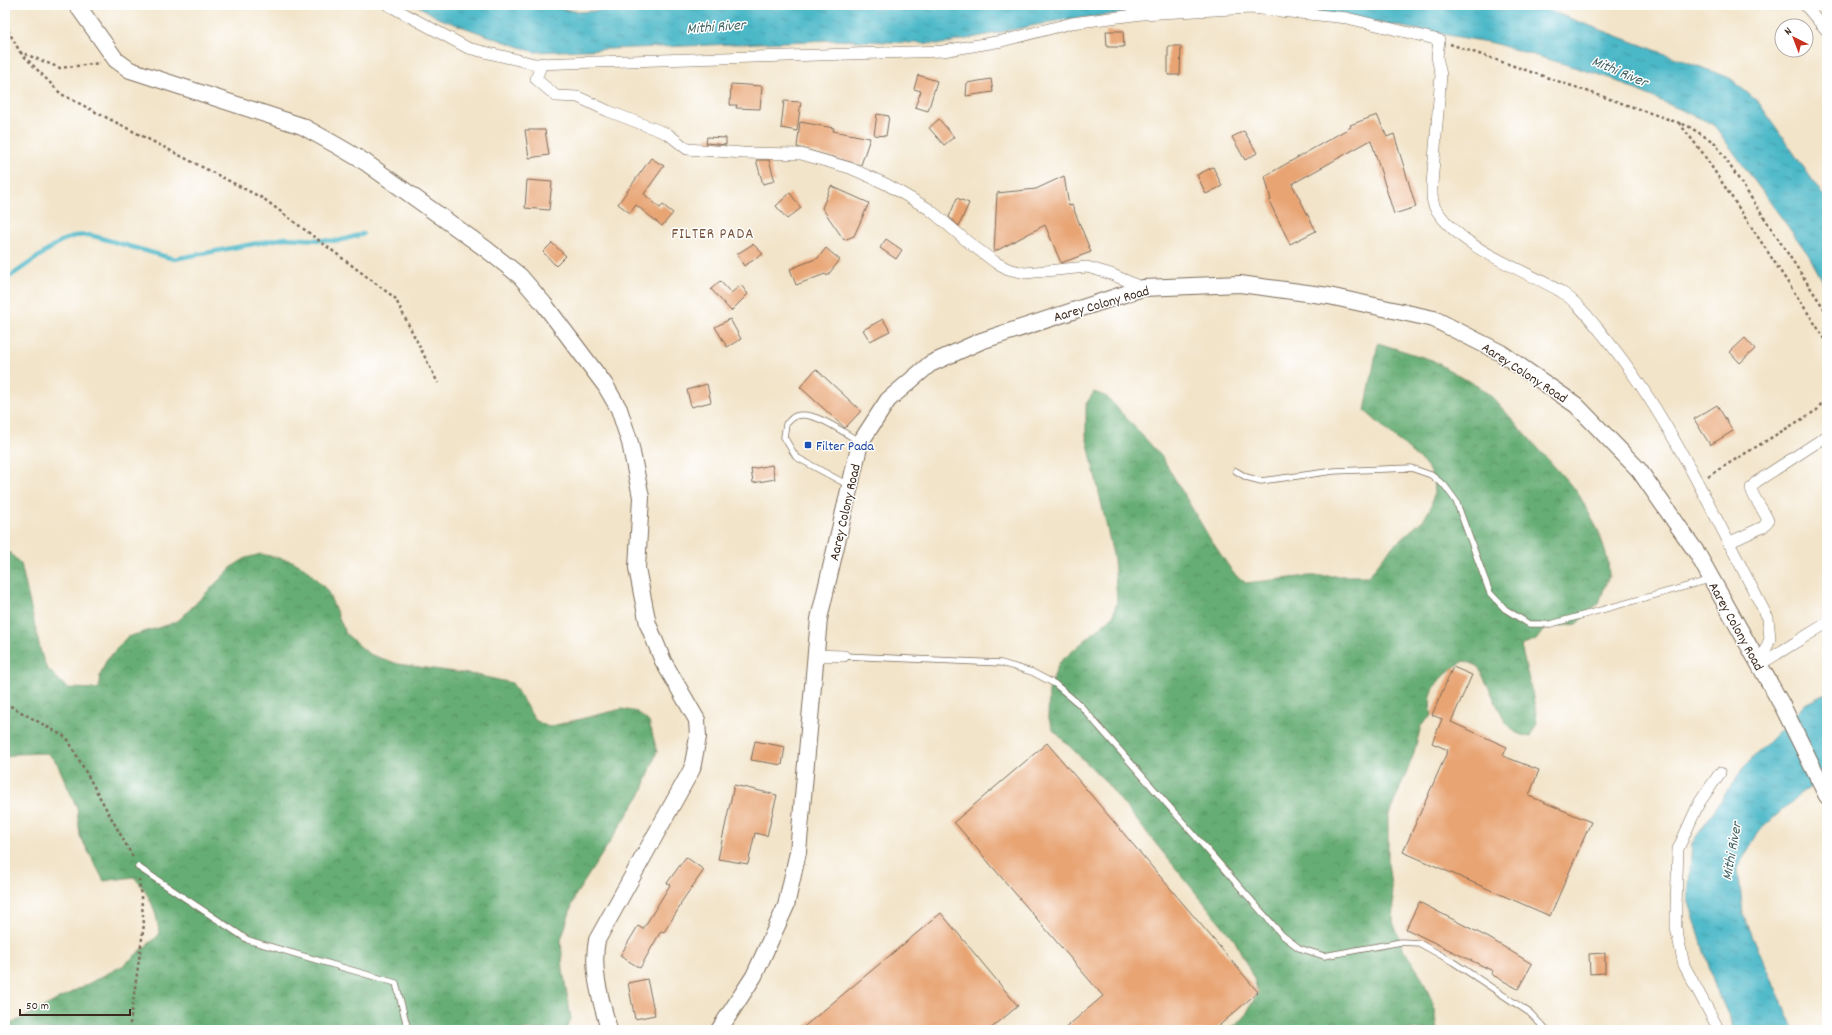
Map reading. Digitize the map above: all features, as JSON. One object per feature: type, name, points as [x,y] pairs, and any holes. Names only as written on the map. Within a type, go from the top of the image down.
[{"type":"main road","points":[[77,5],[116,60],[130,70],[302,126],[365,162],[520,276],[544,304],[605,386],[619,409],[630,444],[641,497],[637,568],[648,624],[662,661],[697,720],[698,737],[692,769],[597,940],[593,957],[599,990],[609,1030]]},
{"type":"main road","name":"Aarey Colony Road","points":[[719,1030],[754,976],[786,906],[798,852],[814,655],[819,619],[860,442],[888,400],[930,364],[980,341],[1143,288],[1240,284],[1329,296],[1434,319],[1494,350],[1576,405],[1639,470],[1697,553],[1782,707],[1824,790]]},
{"type":"street","points":[[388,5],[468,48],[535,64],[942,51],[1002,41],[1080,22],[1142,14],[1251,8],[1347,18],[1439,40],[1437,57],[1441,75],[1432,184],[1432,198],[1436,210],[1452,228],[1484,252],[1561,292],[1592,320],[1631,369],[1680,451],[1768,618],[1770,639],[1759,665]]},
{"type":"street","points":[[1805,5],[1827,31]]},
{"type":"street","points":[[542,63],[536,79],[556,96],[578,97],[608,112],[668,134],[687,149],[743,153],[801,154],[850,168],[886,184],[929,208],[968,242],[994,262],[1008,269],[1025,273],[1087,267],[1110,274],[1143,288]]},
{"type":"street","points":[[1728,543],[1763,526],[1768,521],[1765,513],[1753,495],[1751,488],[1756,482],[1827,436]]},
{"type":"street","points":[[1759,665],[1827,624]]},
{"type":"street","points":[[814,655],[844,656]]},
{"type":"street","points":[[1719,1030],[1684,965],[1676,928],[1676,906],[1678,849],[1699,803],[1720,773]]},
{"type":"lane","points":[[850,486],[796,457],[788,448],[784,437],[786,424],[795,416],[808,415],[823,421],[860,442]]},
{"type":"lane","points":[[1236,471],[1246,478],[1261,481],[1359,469],[1411,468],[1431,475],[1445,486],[1456,501],[1490,593],[1505,609],[1529,624],[1551,624],[1712,579]]},
{"type":"lane","points":[[844,656],[1001,663],[1032,672],[1049,681],[1080,705],[1282,934],[1299,948],[1324,956],[1401,942],[1419,944],[1453,962],[1530,1013],[1546,1030]]},
{"type":"lane","points":[[138,867],[248,940],[396,982],[408,1030]]},
{"type":"path","points":[[5,25],[20,52],[61,94],[264,199],[395,298],[438,383]]},
{"type":"path","points":[[1439,40],[1688,126],[1715,143],[1827,313]]},
{"type":"path","points":[[20,52],[60,68],[116,60]]},
{"type":"path","points":[[1679,123],[1702,152],[1827,342]]},
{"type":"path","points":[[1697,483],[1817,410],[1827,395]]},
{"type":"path","points":[[5,703],[67,738],[138,867],[144,924],[129,1030]]},
{"type":"green space","points":[[1378,343],[1432,360],[1482,389],[1493,398],[1578,493],[1599,532],[1608,561],[1609,575],[1599,603],[1576,624],[1545,628],[1536,640],[1521,646],[1535,706],[1537,723],[1530,737],[1516,733],[1505,721],[1478,666],[1465,661],[1457,665],[1443,676],[1433,690],[1430,706],[1432,715],[1421,726],[1413,756],[1388,817],[1388,863],[1394,908],[1393,922],[1404,950],[1421,976],[1433,1003],[1437,1030],[1228,1030],[1244,1018],[1258,992],[1254,979],[1235,941],[1104,780],[1053,730],[1048,716],[1049,689],[1059,663],[1113,616],[1117,601],[1114,559],[1086,435],[1086,404],[1094,392],[1107,397],[1162,457],[1209,537],[1234,574],[1246,583],[1309,576],[1369,576],[1388,551],[1424,519],[1431,507],[1434,493],[1433,479],[1427,466],[1365,411]]},
{"type":"green space","points":[[5,548],[21,564],[41,653],[46,667],[67,688],[99,689],[100,676],[106,661],[127,637],[168,625],[180,619],[233,566],[246,558],[261,554],[292,561],[305,568],[327,590],[346,634],[369,654],[398,664],[476,675],[512,683],[535,720],[548,727],[622,709],[637,712],[649,722],[657,751],[642,792],[575,896],[561,940],[563,970],[571,1019],[565,1030],[5,1030],[5,1027],[124,965],[159,935],[157,919],[152,904],[134,877],[104,881],[80,836],[77,808],[57,763],[47,753],[16,754],[5,758]]},
{"type":"water","name":"Mithi River","points":[[417,5],[539,5],[581,12],[667,5],[1200,5],[1061,20],[942,44],[835,40],[534,52],[438,18]]},
{"type":"water","name":"Mithi River","points":[[1278,5],[1534,5],[1730,78],[1759,103],[1827,201],[1827,289],[1808,254],[1713,124],[1607,77],[1493,43]]},
{"type":"water","name":"Mithi River","points":[[1827,693],[1827,775],[1797,797],[1759,831],[1738,867],[1743,914],[1794,1030],[1735,1030],[1715,986],[1688,899],[1692,843],[1743,768],[1805,704]]},
{"type":"building","points":[[1106,31],[1123,31],[1124,47],[1107,47]]},
{"type":"building","points":[[1168,46],[1181,46],[1180,75],[1168,75]]},
{"type":"building","points":[[918,75],[937,81],[928,111],[915,107],[921,91],[914,89]]},
{"type":"building","points":[[991,79],[993,92],[966,96],[967,83]]},
{"type":"building","points":[[731,84],[762,86],[760,109],[736,108],[737,105],[730,105]]},
{"type":"building","points":[[784,101],[801,102],[797,131],[781,128]]},
{"type":"building","points":[[877,114],[889,116],[886,136],[874,135]]},
{"type":"building","points":[[1377,115],[1387,137],[1394,134],[1416,207],[1394,214],[1371,140],[1292,184],[1316,231],[1290,244],[1269,201],[1271,200],[1265,176],[1351,127],[1350,125]]},
{"type":"building","points":[[939,119],[954,137],[944,145],[929,128]]},
{"type":"building","points":[[800,122],[834,128],[833,131],[870,138],[861,165],[797,147]]},
{"type":"building","points":[[525,130],[545,130],[549,155],[529,158]]},
{"type":"building","points":[[1244,131],[1257,153],[1245,160],[1232,137]]},
{"type":"building","points":[[707,137],[726,138],[726,145],[706,143]]},
{"type":"building","points":[[651,158],[664,166],[644,194],[660,208],[663,205],[673,213],[662,226],[636,205],[630,213],[618,204]]},
{"type":"building","points":[[756,160],[769,160],[775,181],[763,184]]},
{"type":"building","points":[[1213,167],[1222,186],[1206,194],[1197,175]]},
{"type":"building","points":[[1064,176],[1069,206],[1072,205],[1091,252],[1061,263],[1045,225],[994,252],[997,193],[1036,189]]},
{"type":"building","points":[[527,180],[552,182],[549,210],[525,208]]},
{"type":"building","points":[[831,186],[869,203],[854,236],[844,240],[822,208]]},
{"type":"building","points":[[790,193],[801,208],[787,219],[776,206]]},
{"type":"building","points":[[957,198],[969,203],[959,226],[949,217]]},
{"type":"building","points":[[886,239],[902,250],[896,259],[880,248]]},
{"type":"building","points":[[552,243],[566,256],[556,266],[543,252]]},
{"type":"building","points":[[753,244],[763,254],[744,266],[737,254]]},
{"type":"building","points":[[826,248],[840,260],[827,276],[825,274],[796,285],[790,269],[818,258]]},
{"type":"building","points":[[720,281],[731,293],[741,285],[748,294],[731,311],[711,289]]},
{"type":"building","points":[[730,319],[741,339],[727,347],[715,327]]},
{"type":"building","points":[[883,319],[890,331],[870,341],[863,330]]},
{"type":"building","points":[[1745,338],[1755,349],[1740,363],[1730,352]]},
{"type":"building","points":[[816,369],[861,411],[845,428],[800,387]]},
{"type":"building","points":[[707,384],[711,402],[691,407],[687,390]]},
{"type":"building","points":[[1717,405],[1733,431],[1710,445],[1694,419]]},
{"type":"building","points":[[772,465],[775,479],[753,483],[751,469]]},
{"type":"building","points":[[1453,667],[1472,675],[1451,722],[1507,747],[1503,756],[1539,770],[1529,796],[1591,822],[1550,916],[1403,852],[1448,750],[1432,743],[1442,719],[1432,715]]},
{"type":"building","points":[[755,741],[785,747],[782,765],[751,760]]},
{"type":"building","points":[[1047,743],[1258,992],[1214,1030],[1063,1030],[1103,996],[954,822]]},
{"type":"building","points":[[734,785],[777,795],[767,836],[755,833],[748,864],[718,859]]},
{"type":"building","points":[[686,857],[704,870],[680,904],[681,905],[664,932],[661,931],[640,968],[620,956],[638,926],[643,929],[670,885],[667,883]]},
{"type":"building","points":[[1419,902],[1489,938],[1532,964],[1518,989],[1491,974],[1493,971],[1406,929]]},
{"type":"building","points":[[941,913],[1018,1006],[989,1030],[800,1030]]},
{"type":"building","points":[[1605,953],[1605,973],[1590,974],[1589,954]]},
{"type":"building","points":[[647,979],[655,1015],[635,1019],[628,983]]},
{"type":"waterway","points":[[5,280],[61,241],[75,236],[90,235],[174,259],[285,238],[338,241],[363,234]]},
{"type":"place","name":"Filter Pada","points":[[808,445]]},
{"type":"district","name":"FILTER PADA","points":[[713,233]]}]
